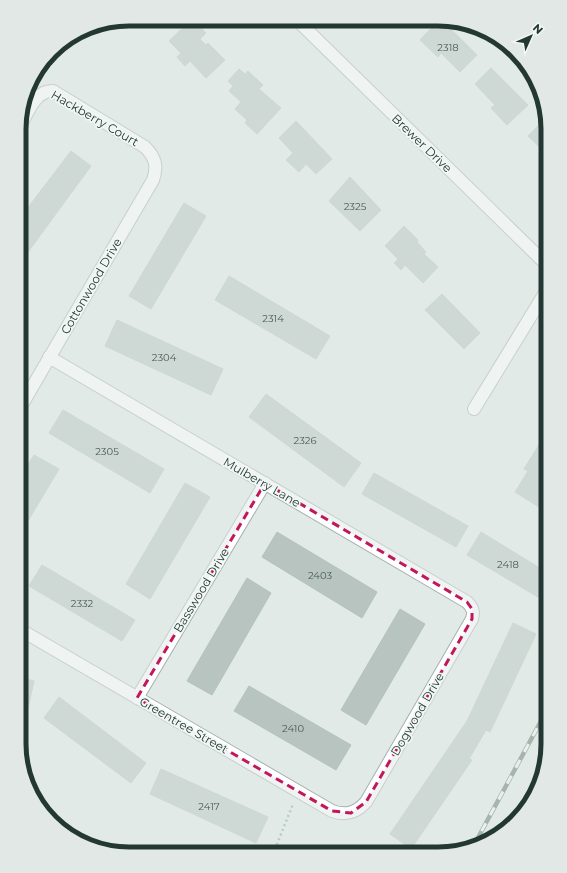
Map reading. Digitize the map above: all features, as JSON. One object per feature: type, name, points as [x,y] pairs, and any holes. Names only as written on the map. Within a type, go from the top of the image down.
[{"type":"street","name":"Brewer Drive","points":[[303,26],[541,259]]},
{"type":"street","name":"Hackberry Court","points":[[27,114],[38,96],[43,92],[53,91],[145,147],[152,153],[156,163]]},
{"type":"street","name":"Cottonwood Drive","points":[[26,397],[153,180],[156,163]]},
{"type":"street","points":[[474,409],[541,299]]},
{"type":"street","name":"Mulberry Lane","points":[[49,357],[467,602],[472,610]]},
{"type":"street","name":"Basswood Drive","points":[[137,698],[265,483]]},
{"type":"street","name":"Dogwood Drive","points":[[351,813],[366,802],[472,619],[472,610]]},
{"type":"street","name":"Greentree Street","points":[[26,633],[332,811],[345,814],[351,813]]},
{"type":"path","points":[[276,847],[298,791]]},
{"type":"highlighted area","points":[[265,483],[467,602],[472,609],[472,619],[366,802],[351,813],[332,811],[137,698]]},
{"type":"building","points":[[185,26],[199,26],[206,33],[200,39],[206,45],[208,43],[225,60],[206,78],[190,61],[185,66],[177,57],[181,53],[169,41]]},
{"type":"building","points":[[433,26],[449,27],[477,55],[460,72],[441,53],[438,57],[420,40]]},
{"type":"building","points":[[491,68],[528,105],[507,125],[491,108],[495,105],[475,84]]},
{"type":"building","points":[[239,69],[245,74],[248,71],[263,85],[259,89],[281,108],[257,134],[245,123],[247,120],[235,109],[241,102],[229,91],[233,86],[228,81]]},
{"type":"building","points":[[296,121],[332,159],[316,174],[306,164],[299,172],[286,160],[293,153],[279,138]]},
{"type":"building","points":[[541,123],[541,148],[528,136]]},
{"type":"building","points":[[71,151],[91,166],[26,255],[26,210]]},
{"type":"building","points":[[350,177],[381,210],[360,231],[329,201]]},
{"type":"building","points":[[184,203],[206,216],[151,309],[129,296]]},
{"type":"building","points":[[404,226],[418,240],[417,242],[426,252],[424,254],[438,267],[423,283],[405,265],[401,270],[394,263],[398,259],[385,246]]},
{"type":"building","points":[[229,276],[330,336],[316,359],[215,300]]},
{"type":"building","points":[[442,294],[480,333],[464,349],[425,310]]},
{"type":"building","points":[[117,320],[223,369],[211,395],[105,346]]},
{"type":"building","points":[[266,394],[361,463],[344,487],[249,417]]},
{"type":"building","points":[[63,410],[164,469],[150,493],[49,433]]},
{"type":"building","points":[[541,444],[541,508],[515,492],[528,471],[524,469]]},
{"type":"building","points":[[34,455],[59,469],[26,524],[26,468]]},
{"type":"building","points":[[374,473],[468,526],[456,547],[362,494]]},
{"type":"building","points":[[185,483],[210,497],[150,599],[126,584]]},
{"type":"building","points":[[277,532],[377,592],[362,618],[262,557]]},
{"type":"building","points":[[481,532],[541,569],[541,599],[467,555]]},
{"type":"building","points":[[42,565],[135,620],[122,641],[29,586]]},
{"type":"building","points":[[247,578],[271,593],[212,695],[187,681]]},
{"type":"building","points":[[400,609],[425,624],[366,725],[341,710]]},
{"type":"building","points":[[513,623],[536,634],[490,732],[486,730],[469,759],[472,760],[412,847],[408,847],[390,834],[467,721]]},
{"type":"building","points":[[26,679],[34,681],[28,708],[26,707]]},
{"type":"building","points":[[249,686],[351,745],[336,770],[234,711]]},
{"type":"building","points":[[59,697],[146,763],[131,783],[44,718]]},
{"type":"building","points":[[161,769],[268,817],[256,843],[150,794]]},
{"type":"railway","points":[[477,839],[541,721]]}]
